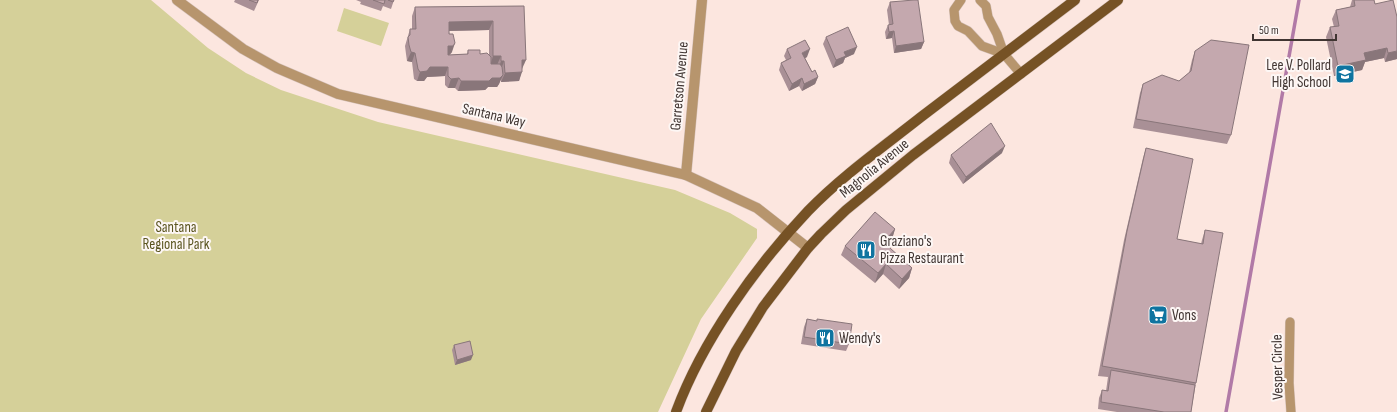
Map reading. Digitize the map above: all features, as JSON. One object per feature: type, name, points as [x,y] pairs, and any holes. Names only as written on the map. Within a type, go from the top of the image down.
[{"type":"main road","name":"Magnolia Avenue","points":[[676,412],[682,396],[726,315],[753,276],[808,211],[864,161],[1075,0]]},
{"type":"main road","name":"Magnolia Avenue","points":[[706,412],[736,351],[763,307],[808,248],[846,210],[876,185],[1118,0]]},
{"type":"street","name":"Garretson Avenue","points":[[686,175],[702,0]]},
{"type":"street","points":[[980,0],[986,6],[988,17],[997,34],[1004,54],[1020,74]]},
{"type":"street","name":"Santana Way","points":[[180,1],[243,49],[277,68],[338,94],[686,175],[757,208],[808,248]]},
{"type":"street","points":[[956,2],[954,16],[958,26],[968,31],[982,46],[1004,54]]},
{"type":"street","name":"Vesper Circle","points":[[1290,322],[1289,383],[1292,412]]},
{"type":"green space","name":"Santana Regional Park","points":[[0,0],[151,0],[208,48],[246,73],[281,90],[378,122],[675,190],[730,213],[757,229],[757,238],[701,319],[658,412],[0,412]]},
{"type":"green space","points":[[344,8],[389,23],[381,46],[337,31]]},
{"type":"building","points":[[249,0],[258,0],[257,3]]},
{"type":"building","points":[[373,0],[385,0],[384,4]]},
{"type":"building","points":[[918,0],[924,42],[896,46],[894,31],[889,32],[888,25],[893,24],[890,2]]},
{"type":"building","points":[[1354,0],[1374,0],[1375,4],[1393,0],[1397,17],[1397,51],[1388,53],[1387,48],[1364,53],[1366,60],[1338,66],[1330,27],[1339,26],[1336,10],[1355,6]]},
{"type":"building","points":[[524,6],[526,60],[522,60],[522,72],[505,73],[504,61],[501,61],[501,56],[493,56],[493,21],[449,22],[449,34],[453,34],[455,43],[453,46],[448,46],[448,55],[468,54],[468,50],[480,50],[480,54],[487,53],[491,57],[491,64],[500,64],[502,67],[503,75],[500,78],[492,78],[489,81],[461,81],[459,78],[451,79],[448,76],[448,67],[430,67],[427,71],[420,72],[418,69],[415,53],[411,52],[408,37],[410,35],[410,29],[416,29],[415,7]]},
{"type":"building","points":[[848,27],[857,47],[844,52],[846,56],[836,60],[826,37]]},
{"type":"building","points":[[805,40],[810,49],[802,53],[812,72],[815,70],[818,77],[804,84],[802,78],[792,84],[781,63],[791,58],[787,49]]},
{"type":"building","points":[[1211,40],[1249,45],[1231,135],[1136,119],[1143,84],[1162,75],[1179,81],[1191,71],[1195,51]]},
{"type":"building","points":[[991,123],[1005,146],[966,177],[951,155]]},
{"type":"building","name":"Vons","points":[[1146,148],[1193,159],[1177,239],[1203,244],[1205,230],[1223,233],[1196,383],[1102,366],[1127,231]]},
{"type":"building","name":"Graziano's Pizza Restaurant","points":[[875,212],[895,229],[889,236],[890,248],[912,268],[902,279],[886,264],[878,273],[845,246]]},
{"type":"building","points":[[807,319],[852,324],[849,344],[804,337]]},
{"type":"building","points":[[470,341],[473,355],[457,360],[454,345]]},
{"type":"building","points":[[1111,370],[1195,385],[1191,412],[1164,412],[1101,402],[1102,390],[1108,391]]},
{"type":"waterway","points":[[1226,412],[1299,0]]},
{"type":"place","name":"Lee V. Pollard High School","points":[[1345,74]]},
{"type":"place","name":"Graziano's Pizza Restaurant","points":[[866,250]]},
{"type":"place","name":"Vons","points":[[1158,315]]},
{"type":"place","name":"Wendy's","points":[[825,338]]}]
